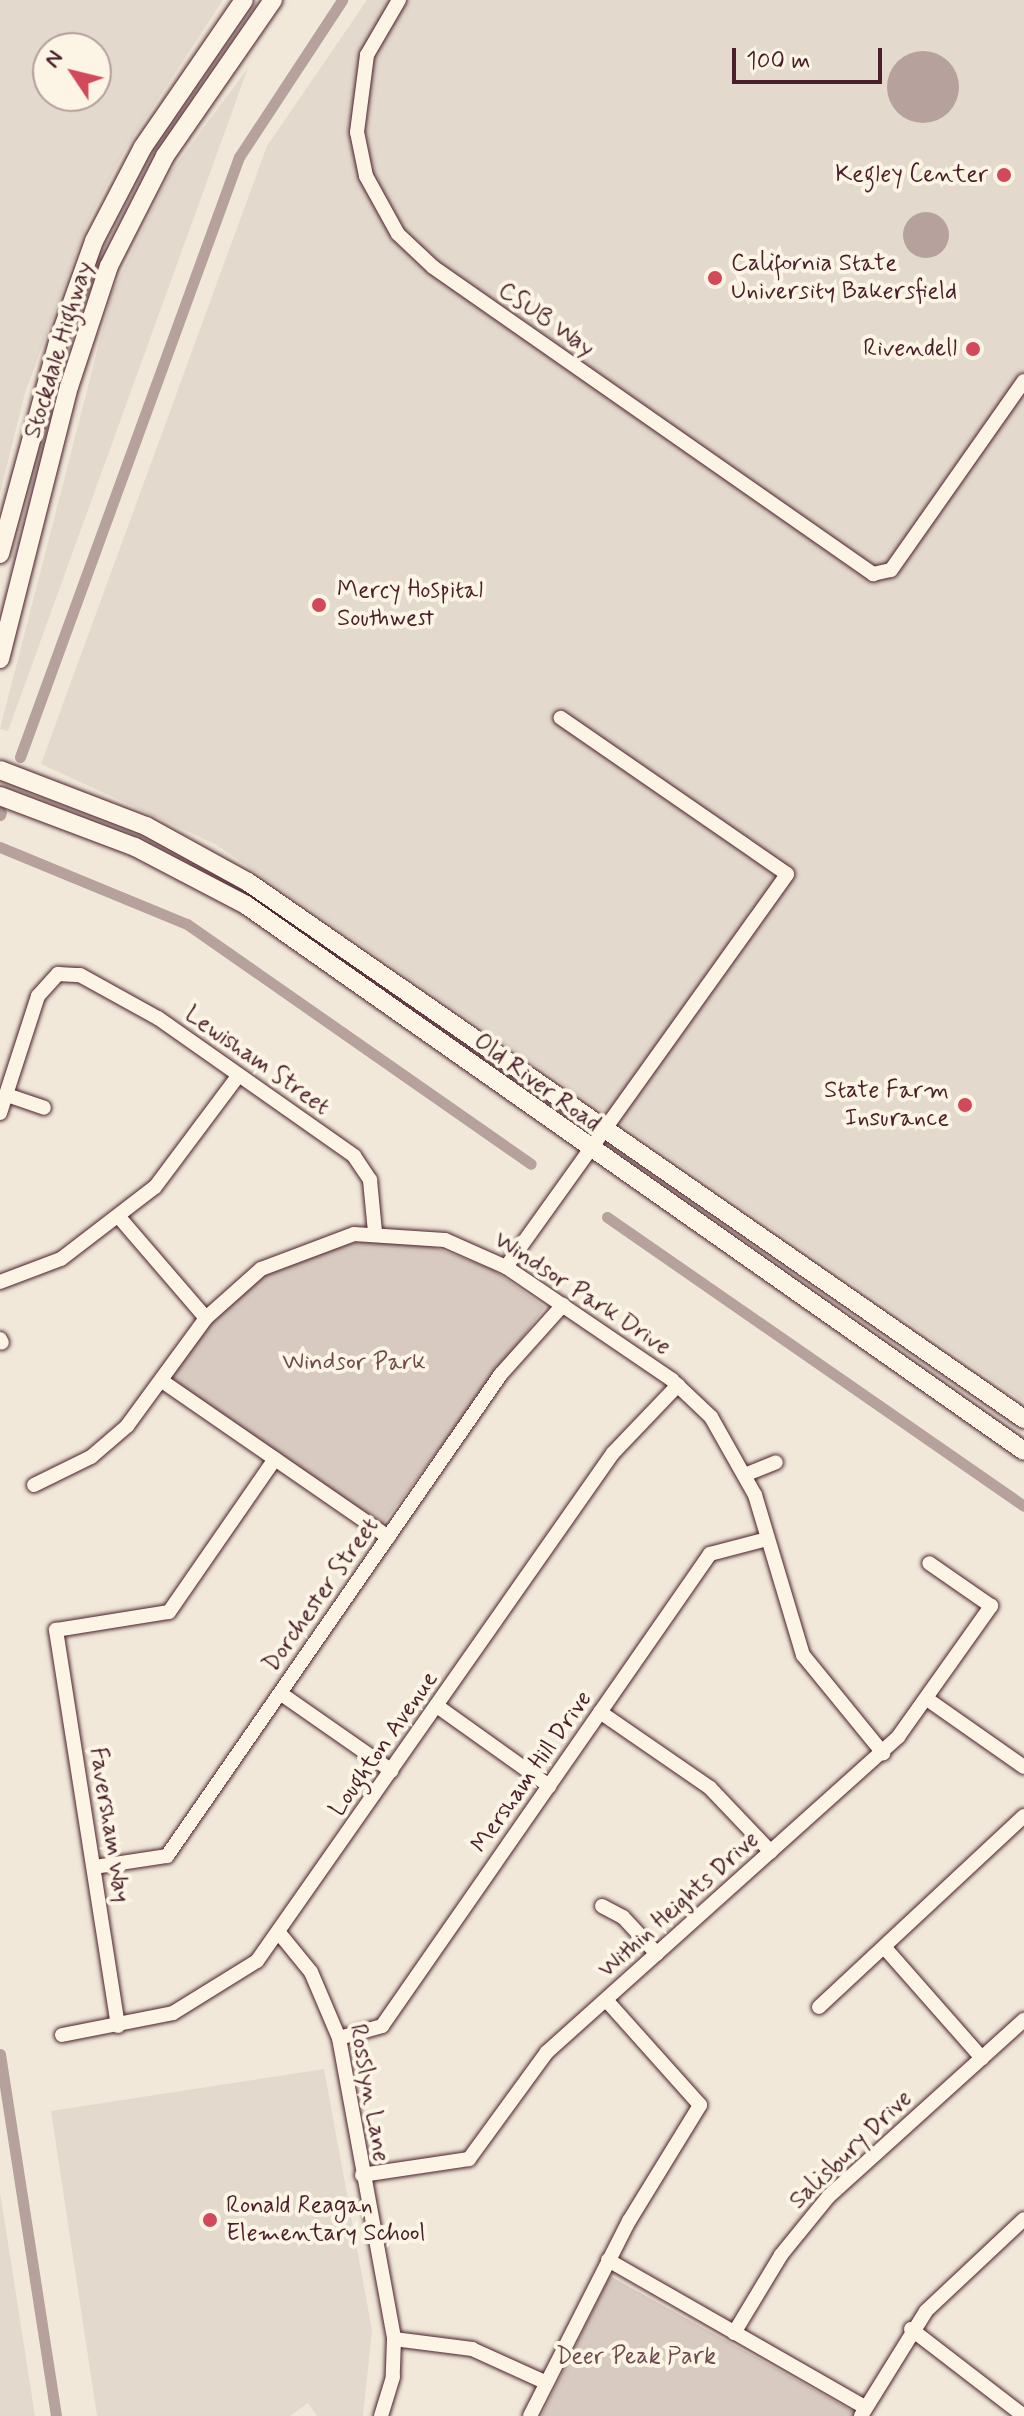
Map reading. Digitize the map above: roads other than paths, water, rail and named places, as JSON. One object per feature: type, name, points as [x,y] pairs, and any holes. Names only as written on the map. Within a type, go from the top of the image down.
[{"type":"main road","name":"Stockdale Highway","points":[[0,554],[94,241],[150,135],[244,0]]},
{"type":"main road","name":"Stockdale Highway","points":[[0,659],[69,387],[109,266],[177,136],[273,0]]},
{"type":"main road","points":[[5,638],[3,605],[18,540],[9,522]]},
{"type":"main road","name":"Old River Road","points":[[0,770],[185,845],[380,973],[1024,1419]]},
{"type":"main road","name":"Old River Road","points":[[0,796],[174,864],[297,941],[594,1153],[1024,1451]]},
{"type":"main road","points":[[297,941],[318,945],[363,977],[380,973]]},
{"type":"street","name":"CSUB Way","points":[[399,0],[367,55],[357,132],[366,176],[398,234],[445,276],[884,575],[1024,381]]},
{"type":"street","points":[[506,1267],[594,1153],[787,874],[561,718]]},
{"type":"street","name":"Lewisham Street","points":[[7,1095],[38,996],[58,974],[80,975],[128,1000],[365,1167],[375,1232]]},
{"type":"street","points":[[0,1282],[61,1259],[119,1217],[169,1172],[238,1076]]},
{"type":"street","points":[[0,1113],[7,1095],[44,1108]]},
{"type":"street","points":[[119,1217],[206,1318]]},
{"type":"street","name":"Windsor Park Drive","points":[[34,1485],[110,1442],[162,1381],[206,1318],[281,1257],[375,1232],[445,1240],[506,1267],[678,1385],[711,1417],[747,1474],[803,1655],[883,1753]]},
{"type":"street","name":"Dorchester Street","points":[[94,1867],[167,1856],[501,1374],[563,1305]]},
{"type":"street","points":[[162,1381],[388,1537]]},
{"type":"street","name":"Loughton Avenue","points":[[62,2035],[173,2013],[216,1993],[280,1934],[613,1453],[678,1385]]},
{"type":"street","name":"Faversham Way","points":[[118,2026],[56,1630],[169,1612],[275,1459]]},
{"type":"street","points":[[747,1474],[776,1462]]},
{"type":"street","name":"Mersham Hill Drive","points":[[339,2038],[382,2026],[710,1554],[767,1539]]},
{"type":"street","name":"Within Heights Drive","points":[[362,2175],[469,2159],[532,2068],[883,1753],[927,1699],[991,1606],[929,1563]]},
{"type":"street","points":[[280,1693],[392,1771]]},
{"type":"street","points":[[927,1699],[1024,1767]]},
{"type":"street","points":[[437,1706],[549,1786]]},
{"type":"street","points":[[600,1712],[710,1788],[771,1852]]},
{"type":"street","points":[[819,2007],[1024,1816]]},
{"type":"street","points":[[602,1906],[623,1917],[657,1954]]},
{"type":"street","name":"Rosslyn Lane","points":[[280,1934],[311,1972],[339,2038],[394,2339],[393,2377],[381,2416]]},
{"type":"street","points":[[885,1948],[982,2058]]},
{"type":"street","points":[[530,2416],[608,2260],[700,2105],[606,2000]]},
{"type":"street","name":"Salisbury Drive","points":[[734,2333],[781,2255],[829,2196],[1024,2020]]},
{"type":"street","points":[[608,2260],[863,2412],[911,2329],[1024,2219]]},
{"type":"street","points":[[911,2329],[1024,2416]]},
{"type":"street","points":[[394,2339],[472,2349],[547,2383]]},
{"type":"waterway","points":[[20,757],[239,157],[342,0]]},
{"type":"waterway","points":[[0,847],[187,924],[531,1164]]},
{"type":"waterway","points":[[607,1217],[1024,1506]]},
{"type":"waterway","points":[[0,2054],[56,2416]]},
{"type":"place","name":"Kegley Center","points":[[1004,175]]},
{"type":"place","name":"California State University Bakersfield","points":[[715,278]]},
{"type":"place","name":"Rivendell","points":[[973,349]]},
{"type":"place","name":"Mercy Hospital Southwest","points":[[319,605]]},
{"type":"place","name":"State Farm Insurance","points":[[965,1105]]},
{"type":"place","name":"Ronald Reagan Elementary School","points":[[210,2220]]},
{"type":"park label","name":"Windsor Park","points":[[354,1363]]},
{"type":"park label","name":"Deer Peak Park","points":[[636,2357]]}]
